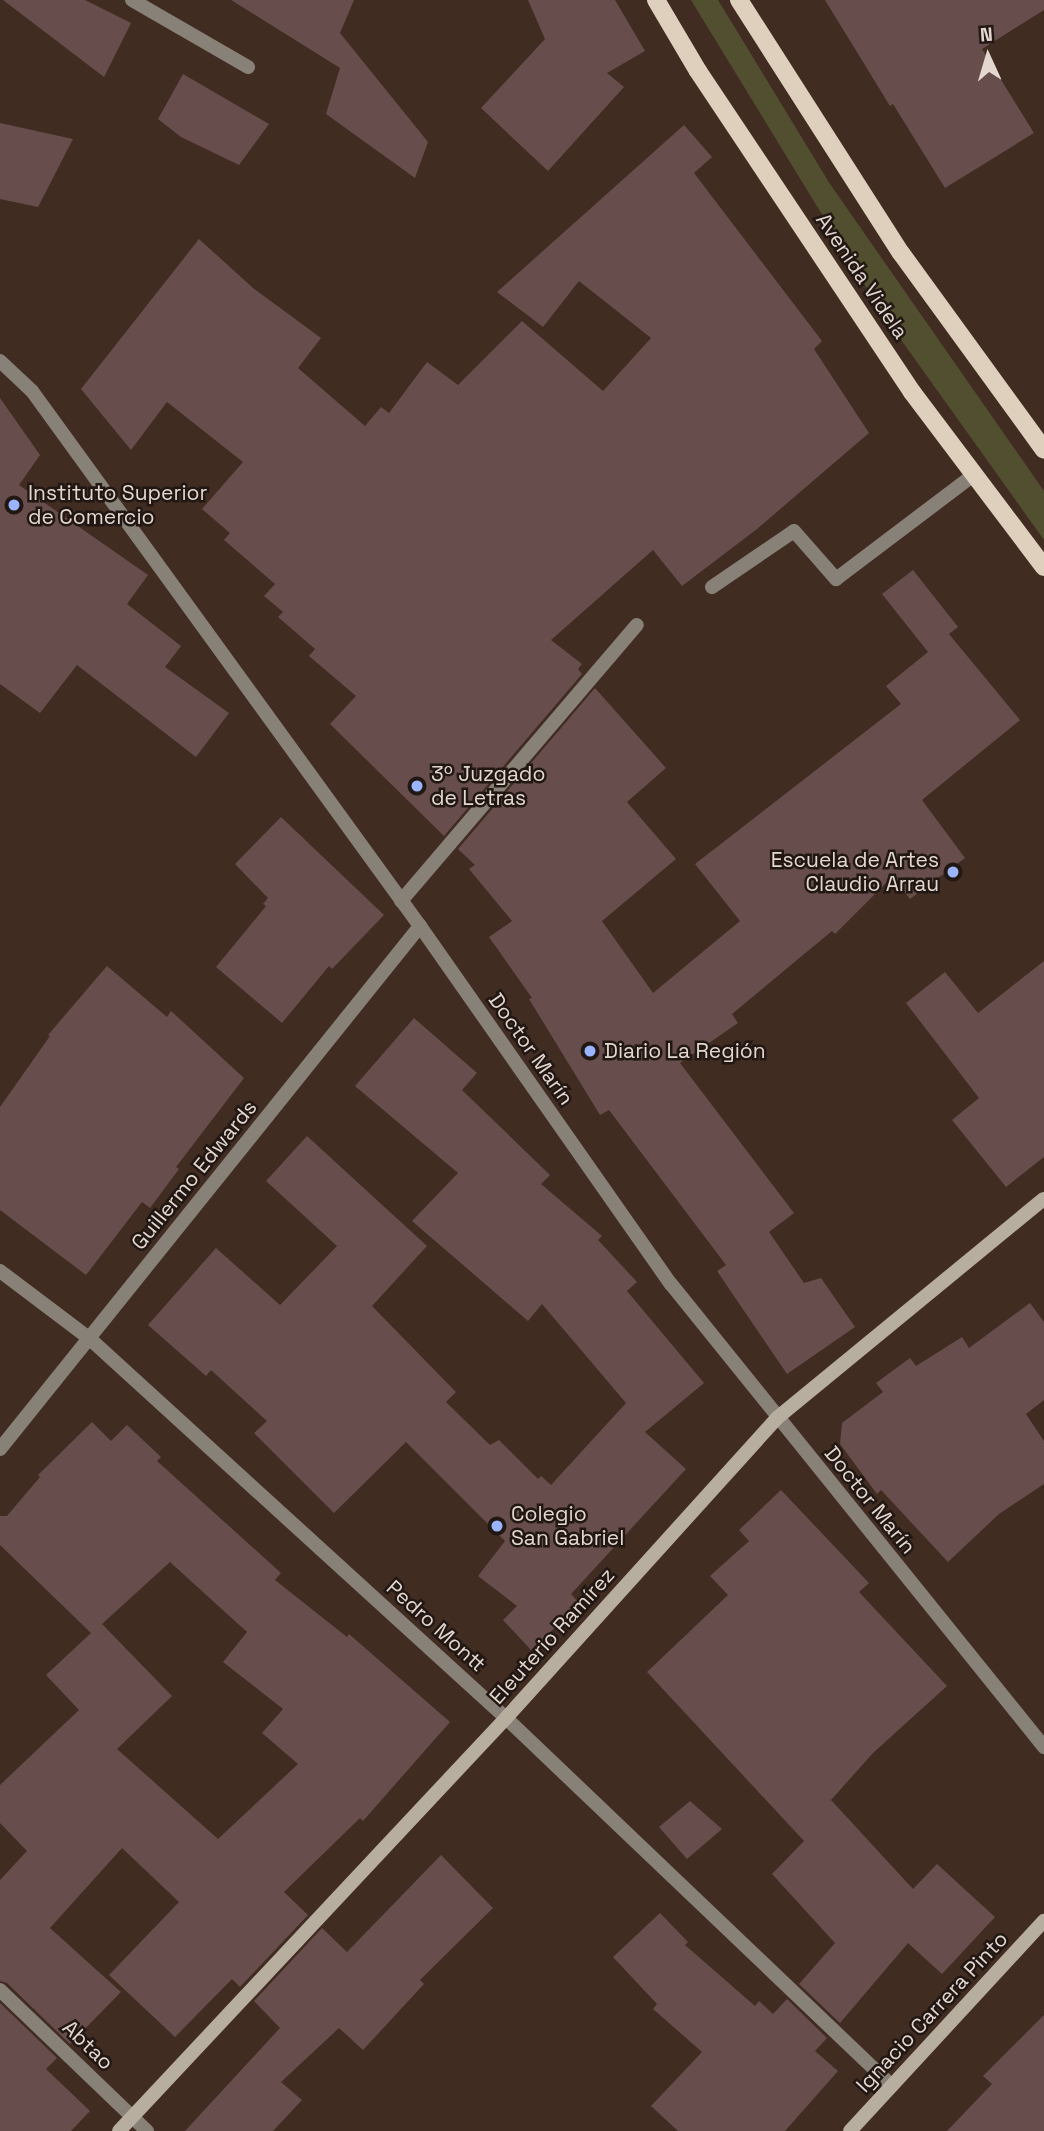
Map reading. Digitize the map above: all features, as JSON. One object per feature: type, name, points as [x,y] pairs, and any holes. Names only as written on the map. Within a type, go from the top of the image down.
[{"type":"main road","name":"Avenida Videla","points":[[656,0],[698,71],[912,392],[1044,568]]},
{"type":"main road","points":[[739,0],[901,253],[1044,450]]},
{"type":"street","points":[[132,0],[248,67]]},
{"type":"street","name":"Doctor Marín","points":[[0,361],[32,391],[420,926],[671,1284],[776,1418],[1044,1747]]},
{"type":"street","points":[[712,587],[794,531],[836,579],[975,474]]},
{"type":"street","points":[[401,901],[637,625]]},
{"type":"street","name":"Guillermo Edwards","points":[[0,1449],[420,926]]},
{"type":"street","name":"Eleuterio Ramírez","points":[[119,2131],[506,1718],[776,1418],[1044,1199]]},
{"type":"street","name":"Pedro Montt","points":[[0,1271],[89,1338],[506,1718],[892,2086]]},
{"type":"street","name":"Ignacio Carrera Pinto","points":[[850,2131],[1044,1921]]},
{"type":"street","name":"Abtao","points":[[0,1990],[147,2131]]},
{"type":"shaded area","points":[[691,0],[718,0],[830,184],[1044,491],[1044,540],[884,316]]},
{"type":"building","points":[[3,0],[85,0],[131,23],[104,77]]},
{"type":"building","points":[[231,0],[354,0],[340,33],[428,142],[415,178],[326,114],[340,68]]},
{"type":"building","points":[[528,0],[615,0],[645,51],[607,73],[624,87],[548,171],[481,108],[545,39]]},
{"type":"building","points":[[825,0],[1044,0],[1044,10],[982,49],[1034,133],[945,188],[893,104],[890,106]]},
{"type":"building","points":[[183,74],[269,124],[239,165],[181,137],[158,119]]},
{"type":"building","points":[[0,123],[73,139],[38,207],[0,199]]},
{"type":"building","points":[[684,125],[712,157],[694,173],[822,341],[814,349],[869,433],[757,529],[682,586],[653,550],[551,640],[582,664],[578,669],[582,674],[444,836],[330,724],[356,696],[309,656],[315,649],[278,617],[283,612],[264,596],[275,584],[224,540],[230,533],[202,509],[243,462],[167,402],[131,450],[81,389],[199,239],[253,288],[321,338],[298,368],[365,426],[381,407],[389,413],[427,362],[458,385],[522,321],[603,391],[651,338],[579,281],[543,327],[497,292]]},
{"type":"building","points":[[0,398],[40,455],[19,485],[148,575],[127,604],[181,646],[165,667],[229,713],[196,757],[77,665],[40,713],[0,684]]},
{"type":"building","points":[[913,570],[958,627],[949,634],[1020,720],[922,800],[965,858],[910,899],[893,876],[835,934],[832,931],[732,1014],[738,1023],[680,1063],[794,1213],[769,1232],[804,1283],[821,1278],[855,1327],[787,1374],[717,1271],[726,1265],[609,1110],[600,1115],[529,999],[532,998],[489,937],[512,921],[469,869],[475,865],[458,849],[595,688],[666,768],[627,802],[676,859],[602,921],[653,993],[740,921],[695,864],[901,704],[886,686],[928,652],[882,594]]},
{"type":"building","points":[[281,817],[384,915],[332,969],[329,966],[282,1023],[216,967],[266,906],[263,904],[268,898],[235,864]]},
{"type":"building","points":[[1044,961],[1044,1157],[1006,1187],[952,1120],[979,1098],[906,1003],[945,972],[978,1013]]},
{"type":"building","points":[[107,966],[167,1017],[171,1011],[244,1078],[176,1167],[179,1169],[150,1208],[142,1202],[86,1275],[0,1210],[0,1107],[50,1036],[48,1035]]},
{"type":"building","points":[[414,1018],[477,1073],[462,1090],[550,1175],[541,1184],[602,1236],[598,1240],[637,1282],[627,1291],[704,1383],[645,1432],[686,1469],[571,1594],[580,1604],[531,1650],[503,1620],[517,1606],[478,1576],[505,1541],[406,1442],[334,1513],[254,1433],[267,1421],[211,1370],[206,1376],[148,1325],[216,1248],[280,1305],[337,1246],[266,1181],[307,1136],[427,1246],[372,1306],[456,1392],[446,1402],[490,1445],[499,1440],[538,1479],[541,1476],[551,1485],[626,1403],[542,1304],[528,1321],[412,1221],[458,1173],[355,1086]]},
{"type":"building","points":[[1030,1303],[1044,1322],[1044,1400],[1026,1414],[1044,1441],[1044,1484],[999,1514],[948,1562],[881,1490],[877,1494],[840,1444],[842,1423],[883,1392],[876,1383],[910,1358],[916,1366],[962,1337],[969,1348]]},
{"type":"building","points":[[92,1422],[111,1441],[127,1425],[161,1457],[157,1461],[281,1573],[275,1580],[347,1637],[349,1634],[450,1722],[363,1821],[360,1818],[284,1892],[308,1915],[240,1987],[232,1979],[175,2037],[109,1975],[179,1902],[122,1848],[50,1928],[121,1992],[70,2044],[7,1983],[0,1981],[0,1880],[27,1851],[0,1823],[0,1785],[79,1710],[46,1675],[91,1633],[0,1545],[0,1516],[7,1516],[40,1477],[38,1475]],"holes":[[[170,1562],[247,1632],[223,1662],[283,1709],[262,1733],[298,1764],[218,1839],[117,1749],[172,1696],[102,1624]]]},
{"type":"building","points":[[781,1490],[869,1583],[859,1592],[947,1686],[873,1753],[831,1800],[913,1889],[937,1864],[995,1917],[942,1974],[908,1943],[840,2023],[799,1984],[835,1943],[772,1874],[804,1841],[647,1672],[728,1595],[710,1576],[749,1541],[739,1530]]},
{"type":"building","points":[[690,1801],[722,1829],[687,1859],[659,1827]]},
{"type":"building","points":[[441,1855],[493,1908],[420,1980],[424,1984],[363,2050],[339,2028],[281,2082],[302,2100],[273,2131],[185,2131],[280,2028],[254,2001],[322,1928],[347,1952]]},
{"type":"building","points":[[660,1913],[688,1942],[685,1945],[755,2006],[759,2001],[773,2014],[787,1999],[827,2038],[815,2051],[838,2071],[785,2131],[678,2131],[651,2106],[702,2052],[653,2009],[657,2004],[613,1957]]},
{"type":"building","points":[[0,2003],[57,2058],[46,2069],[90,2111],[71,2131],[0,2131]]},
{"type":"building","points":[[1044,2015],[1044,2131],[947,2131],[992,2084],[983,2076]]},
{"type":"place","name":"Instituto Superior de Comercio","points":[[14,505]]},
{"type":"place","name":"3º Juzgado de Letras","points":[[417,786]]},
{"type":"place","name":"Escuela de Artes Claudio Arrau","points":[[953,872]]},
{"type":"place","name":"Diario La Región","points":[[590,1051]]},
{"type":"place","name":"Colegio San Gabriel","points":[[497,1526]]}]
